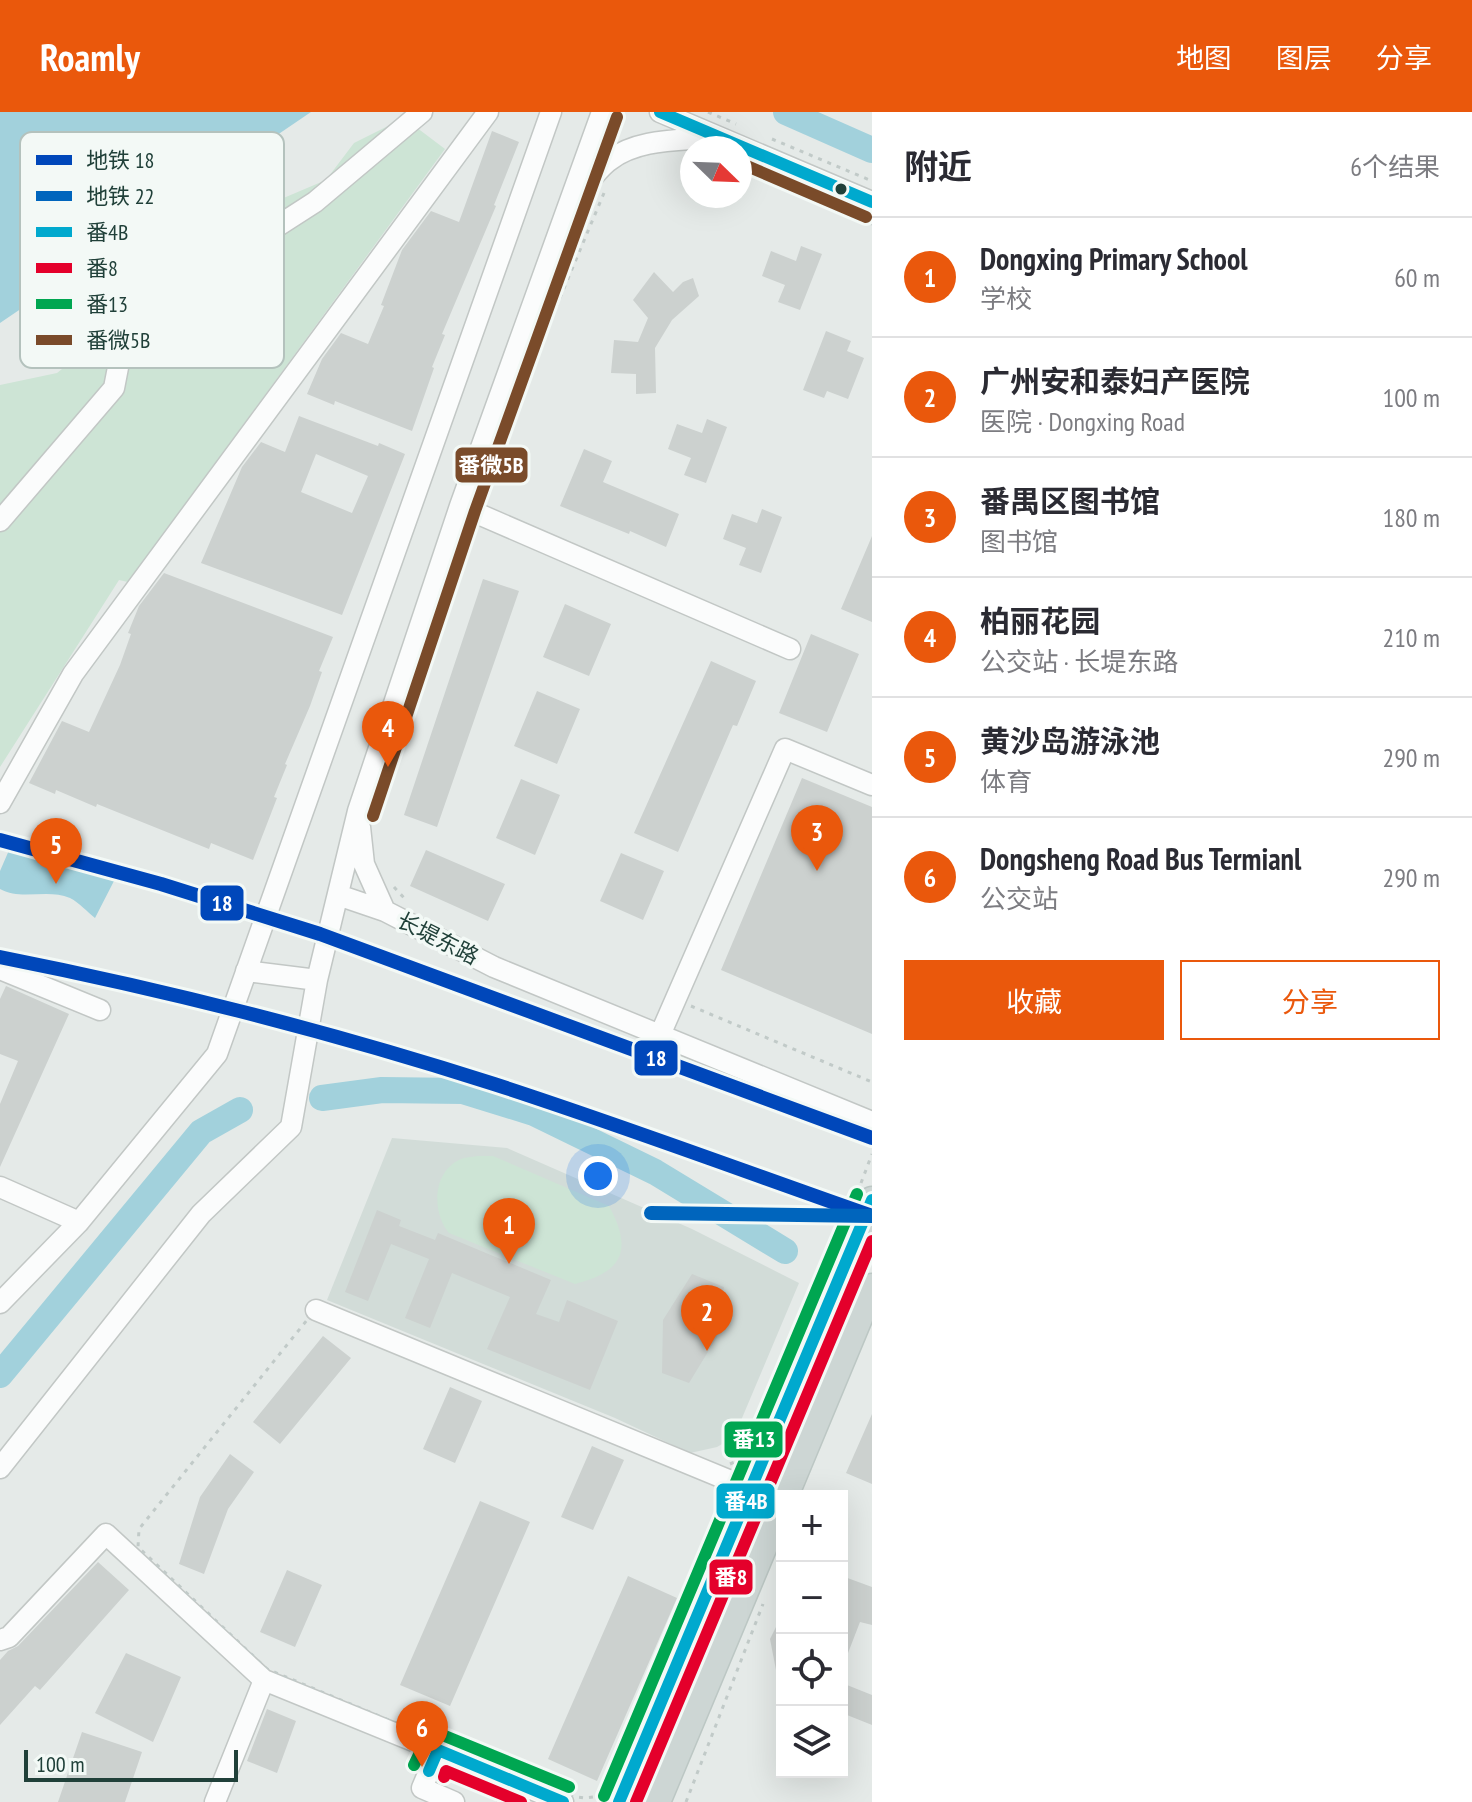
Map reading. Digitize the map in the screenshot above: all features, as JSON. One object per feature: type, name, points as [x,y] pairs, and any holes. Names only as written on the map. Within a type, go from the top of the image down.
[{"type":"main road","points":[[619,1802],[750,1489],[864,1197]]},
{"type":"main road","points":[[787,1490],[872,1287]]},
{"type":"main road","points":[[657,1802],[776,1517]]},
{"type":"street","points":[[284,222],[315,202],[422,112]]},
{"type":"street","points":[[0,803],[73,674],[488,112]]},
{"type":"street","name":"长堤东路","points":[[602,112],[460,506],[358,811],[364,864],[385,911],[494,967],[872,1122]]},
{"type":"street","points":[[660,112],[717,136]]},
{"type":"street","points":[[0,1303],[79,1222],[217,1054],[546,114]]},
{"type":"street","points":[[569,207],[609,160],[627,150],[680,141]]},
{"type":"street","points":[[752,151],[872,202]]},
{"type":"street","points":[[0,521],[114,388],[118,368]]},
{"type":"street","points":[[460,506],[790,649]]},
{"type":"street","points":[[660,1035],[785,749],[872,785]]},
{"type":"street","points":[[0,1468],[201,1214],[291,1127],[317,980],[358,811]]},
{"type":"street","points":[[338,895],[385,911]]},
{"type":"street","points":[[0,969],[100,1010]]},
{"type":"street","points":[[246,971],[317,980]]},
{"type":"street","points":[[0,1187],[79,1222]]},
{"type":"street","points":[[312,1315],[750,1489]]},
{"type":"street","points":[[0,1640],[9,1637],[106,1534],[264,1680],[563,1802]]},
{"type":"street","points":[[215,1802],[264,1680]]},
{"type":"street","points":[[438,1750],[422,1788],[454,1802]]},
{"type":"street","points":[[508,1802],[516,1782]]},
{"type":"path","points":[[708,112],[743,127]]},
{"type":"path","points":[[769,138],[872,181]]},
{"type":"path","points":[[752,176],[872,224]]},
{"type":"path","points":[[675,1000],[872,1082]]},
{"type":"path","points":[[864,1197],[872,1154]]},
{"type":"path","points":[[312,1315],[735,1487],[737,1493],[734,1501],[610,1787],[601,1796],[570,1796],[267,1669],[138,1547],[139,1529],[312,1315]]},
{"type":"path","points":[[726,1465],[737,1461],[768,1394]]},
{"type":"path","points":[[686,1802],[765,1599]]},
{"type":"shaded area","points":[[392,1138],[507,1148],[692,1229],[799,1283],[734,1437],[717,1447],[690,1453],[615,1418],[327,1300]]},
{"type":"green space","points":[[404,118],[445,149],[128,582],[119,580],[0,767],[0,385],[57,373],[63,368],[284,368],[284,198],[326,180],[354,143]]},
{"type":"green space","points":[[493,1156],[609,1206],[621,1235],[619,1257],[613,1266],[604,1273],[575,1284],[449,1233],[440,1215],[439,1184],[450,1166],[461,1159]]},
{"type":"water","points":[[0,112],[311,112],[282,132],[20,132],[20,309],[0,323]]},
{"type":"water","points":[[13,841],[47,851],[76,850],[90,855],[107,868],[115,879],[95,918],[74,900],[61,895],[17,894],[0,889],[0,871]]},
{"type":"building","points":[[492,131],[519,142],[496,206],[442,334],[445,335],[412,431],[335,401],[334,405],[307,394],[322,359],[341,333],[368,344],[402,250],[431,211],[459,222]]},
{"type":"building","points":[[801,246],[822,254],[800,310],[778,302],[785,285],[762,276],[771,251],[796,261]]},
{"type":"building","points":[[654,272],[673,292],[683,282],[693,278],[699,296],[672,320],[655,348],[656,393],[636,394],[636,374],[611,373],[614,340],[638,342],[648,318],[633,300]]},
{"type":"building","points":[[826,331],[851,341],[847,351],[864,358],[848,399],[827,391],[824,398],[803,390]]},
{"type":"building","points":[[299,416],[405,454],[342,615],[201,563],[242,467],[261,442],[285,452]],"holes":[[[316,454],[368,476],[352,513],[301,492]]]},
{"type":"building","points":[[707,419],[727,427],[706,483],[684,475],[691,458],[668,449],[677,424],[702,433]]},
{"type":"building","points":[[584,449],[612,461],[603,482],[679,514],[666,547],[560,506]]},
{"type":"building","points":[[762,509],[782,517],[761,573],[739,565],[746,548],[723,539],[732,514],[757,523]]},
{"type":"building","points":[[872,536],[872,622],[841,609]]},
{"type":"building","points":[[164,573],[333,637],[253,860],[211,843],[209,849],[97,804],[96,807],[56,790],[55,794],[29,783],[62,721],[89,732],[120,665],[139,606]]},
{"type":"building","points":[[483,579],[519,591],[437,827],[404,815]]},
{"type":"building","points":[[565,604],[611,624],[589,676],[543,657]]},
{"type":"building","points":[[811,634],[859,654],[827,732],[779,713]]},
{"type":"building","points":[[711,661],[756,681],[737,726],[733,725],[678,852],[634,833]]},
{"type":"building","points":[[537,691],[580,709],[557,764],[514,746]]},
{"type":"building","points":[[802,778],[872,807],[872,1034],[721,970]]},
{"type":"building","points":[[521,779],[560,795],[535,855],[496,838]]},
{"type":"building","points":[[426,850],[505,884],[488,921],[410,886]]},
{"type":"building","points":[[621,853],[664,871],[643,920],[600,901]]},
{"type":"building","points":[[6,986],[69,1014],[0,1167],[0,1104],[18,1061],[0,1054],[0,999]]},
{"type":"building","points":[[377,1210],[401,1220],[399,1226],[435,1240],[438,1233],[551,1280],[536,1314],[559,1322],[567,1300],[618,1321],[590,1390],[487,1349],[510,1297],[452,1273],[430,1328],[405,1318],[429,1259],[391,1244],[368,1301],[345,1292]]},
{"type":"building","points":[[692,1274],[724,1287],[717,1337],[689,1383],[662,1373],[663,1320]]},
{"type":"building","points":[[323,1336],[351,1358],[280,1444],[253,1422]]},
{"type":"building","points":[[450,1387],[482,1401],[455,1463],[423,1449]]},
{"type":"building","points":[[872,1414],[872,1484],[846,1473]]},
{"type":"building","points":[[592,1446],[624,1460],[593,1530],[561,1517]]},
{"type":"building","points":[[230,1454],[254,1472],[228,1509],[204,1574],[179,1564],[200,1497]]},
{"type":"building","points":[[480,1501],[530,1522],[450,1706],[400,1685]]},
{"type":"building","points":[[98,1562],[129,1590],[40,1690],[35,1686],[0,1725],[0,1660],[18,1646]]},
{"type":"building","points":[[287,1570],[322,1585],[295,1647],[260,1632]]},
{"type":"building","points":[[628,1576],[677,1598],[597,1781],[548,1759]]},
{"type":"building","points":[[848,1578],[872,1587],[872,1625],[860,1622],[848,1653]]},
{"type":"building","points":[[776,1627],[776,1670],[770,1639]]},
{"type":"building","points":[[126,1653],[181,1677],[153,1742],[95,1713]]},
{"type":"building","points":[[848,1685],[872,1695],[872,1725],[848,1715]]},
{"type":"building","points":[[267,1709],[296,1721],[277,1773],[247,1761]]},
{"type":"building","points":[[82,1732],[142,1752],[125,1802],[58,1802]]},
{"type":"waterway","points":[[786,112],[872,150]]},
{"type":"waterway","points":[[322,1098],[382,1090],[463,1091],[534,1113],[655,1172],[785,1251]]},
{"type":"waterway","points":[[0,1375],[201,1132],[240,1110]]},
{"type":"metro line","name":"18","points":[[0,840],[161,884],[320,934],[872,1138]]},
{"type":"metro line","name":"18","points":[[0,957],[249,1013],[433,1065],[589,1116],[872,1216]]},
{"type":"metro line","name":"22","points":[[651,1213],[872,1216]]},
{"type":"transit line","name":"番4B","points":[[660,112],[872,202]]},
{"type":"transit line","name":"番微5B","points":[[373,816],[475,511],[617,117]]},
{"type":"transit line","name":"番微5B","points":[[752,168],[866,217]]},
{"type":"transit line","name":"番13","points":[[604,1796],[857,1194]]},
{"type":"transit line","name":"番4B","points":[[619,1802],[872,1200]]},
{"type":"transit line","name":"番8","points":[[636,1802],[872,1241]]},
{"type":"transit line","name":"番13","points":[[414,1765],[426,1740],[440,1734],[569,1787]]},
{"type":"transit line","name":"番4B","points":[[429,1771],[438,1750],[563,1802]]},
{"type":"transit line","name":"番8","points":[[444,1777],[446,1771],[521,1802]]},
{"type":"place","name":"柏丽花园","points":[[388,767]]},
{"type":"place","name":"番禺区图书馆","points":[[817,871]]},
{"type":"place","name":"黄沙岛游泳池","points":[[56,884]]},
{"type":"place","name":"Dongxing Primary School","points":[[509,1264]]},
{"type":"place","name":"广州安和泰妇产医院","points":[[707,1351]]},
{"type":"place","name":"Dongsheng Road Bus Termianl","points":[[422,1767]]}]
